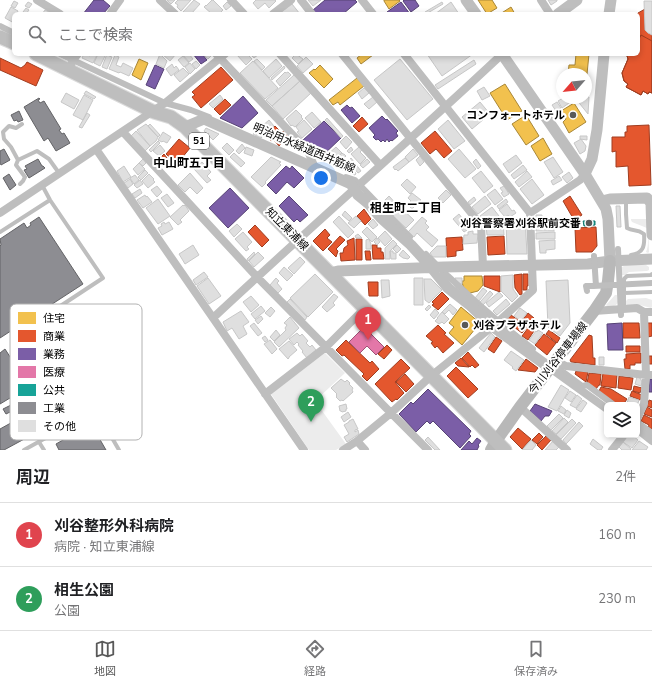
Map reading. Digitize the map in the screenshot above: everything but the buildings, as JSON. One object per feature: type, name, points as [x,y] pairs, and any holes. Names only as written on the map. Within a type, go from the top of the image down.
[{"type":"main road","points":[[0,37],[12,42]]},
{"type":"main road","name":"知立東浦線","points":[[47,56],[73,61],[154,112],[171,117],[185,127],[365,308],[462,408],[497,447]]},
{"type":"main road","name":"今川刈谷停車場線","points":[[497,447],[520,407],[606,294],[610,261]]},
{"type":"street","points":[[37,0],[57,12]]},
{"type":"street","points":[[111,12],[120,0]]},
{"type":"street","points":[[160,0],[173,12]]},
{"type":"street","points":[[231,0],[242,12]]},
{"type":"street","points":[[275,12],[290,0]]},
{"type":"street","points":[[301,0],[310,12]]},
{"type":"street","points":[[362,0],[371,12]]},
{"type":"street","points":[[466,0],[475,12]]},
{"type":"street","points":[[541,0],[549,12]]},
{"type":"street","points":[[561,12],[578,0]]},
{"type":"street","points":[[609,12],[611,0]]},
{"type":"street","points":[[0,26],[12,32]]},
{"type":"street","name":"明治用水緑道西井筋線","points":[[64,56],[166,103],[203,114],[314,166]]},
{"type":"street","points":[[0,213],[139,120],[154,112],[220,56]]},
{"type":"street","points":[[222,56],[308,151],[314,166]]},
{"type":"street","points":[[282,56],[380,165]]},
{"type":"street","points":[[344,56],[481,225],[483,266]]},
{"type":"street","points":[[343,450],[391,413],[431,376],[495,324],[533,290],[530,213],[406,56]]},
{"type":"street","points":[[213,318],[500,56]]},
{"type":"street","points":[[504,56],[602,201],[606,209],[608,219],[610,261]]},
{"type":"street","points":[[530,213],[580,180],[585,174],[592,159],[597,130],[604,56]]},
{"type":"street","points":[[185,127],[204,119],[357,186]]},
{"type":"street","points":[[122,132],[257,277],[428,450]]},
{"type":"street","points":[[96,149],[304,450]]},
{"type":"street","points":[[357,186],[358,194],[381,218],[436,268],[448,288],[495,324],[582,386],[587,386],[610,402]]},
{"type":"street","points":[[602,201],[610,199],[647,198],[651,203],[652,235]]},
{"type":"street","points":[[618,249],[623,312]]},
{"type":"street","points":[[594,256],[596,286]]},
{"type":"street","points":[[330,273],[338,271],[588,264],[610,261],[652,259]]},
{"type":"street","points":[[587,291],[586,286],[652,284]]},
{"type":"street","points":[[265,394],[326,347],[365,308]]},
{"type":"street","points":[[594,311],[623,312],[637,308],[648,312],[649,375],[644,404],[640,413]]},
{"type":"street","points":[[553,365],[649,375]]},
{"type":"street","points":[[553,365],[604,407]]},
{"type":"street","points":[[520,407],[567,450]]},
{"type":"street","points":[[640,423],[652,434]]},
{"type":"street","points":[[640,431],[652,441]]},
{"type":"street","points":[[612,450],[622,438]]},
{"type":"street","points":[[357,440],[365,450]]},
{"type":"lane","points":[[10,120],[9,126],[3,132],[4,139],[18,160]]},
{"type":"lane","points":[[9,126],[16,128],[22,124]]},
{"type":"lane","points":[[20,184],[25,177],[16,165],[18,160],[37,150],[49,158],[60,174]]},
{"type":"lane","points":[[42,185],[50,200],[103,278],[63,304]]},
{"type":"lane","points":[[626,198],[627,228],[644,234],[644,247],[641,252],[626,256],[626,260]]},
{"type":"lane","points":[[0,232],[50,200]]},
{"type":"lane","points":[[623,312],[624,279],[627,276],[652,274]]},
{"type":"lane","points":[[624,293],[652,292]]},
{"type":"lane","points":[[24,450],[43,440]]},
{"type":"lane","points":[[113,440],[119,450]]},
{"type":"lane","points":[[39,442],[44,450]]},
{"type":"shaded area","points":[[631,219],[648,220],[649,252],[648,253],[646,252],[648,244],[647,228],[632,222]]},
{"type":"shaded area","points":[[626,265],[646,265],[649,267],[649,270],[629,272],[622,275],[620,268]]},
{"type":"shaded area","points":[[615,295],[617,295],[618,303],[615,306],[607,306],[606,305]]},
{"type":"shaded area","points":[[646,298],[652,300],[651,308],[640,305],[628,306],[626,304],[628,299]]},
{"type":"shaded area","points":[[325,353],[345,373],[315,401],[346,444],[336,450],[309,450],[271,394]]},
{"type":"place","name":"コンフォートホテル","points":[[573,115]]},
{"type":"place","name":"刈谷警察署刈谷駅前交番","points":[[589,223]]},
{"type":"place","name":"刈谷プラザホテル","points":[[465,325]]},
{"type":"place","name":"刈谷整形外科病院","points":[[368,340]]},
{"type":"place","name":"相生公園","points":[[311,422]]},
{"type":"district","name":"中山町五丁目","points":[[189,163]]},
{"type":"district","name":"相生町二丁目","points":[[406,208]]}]
